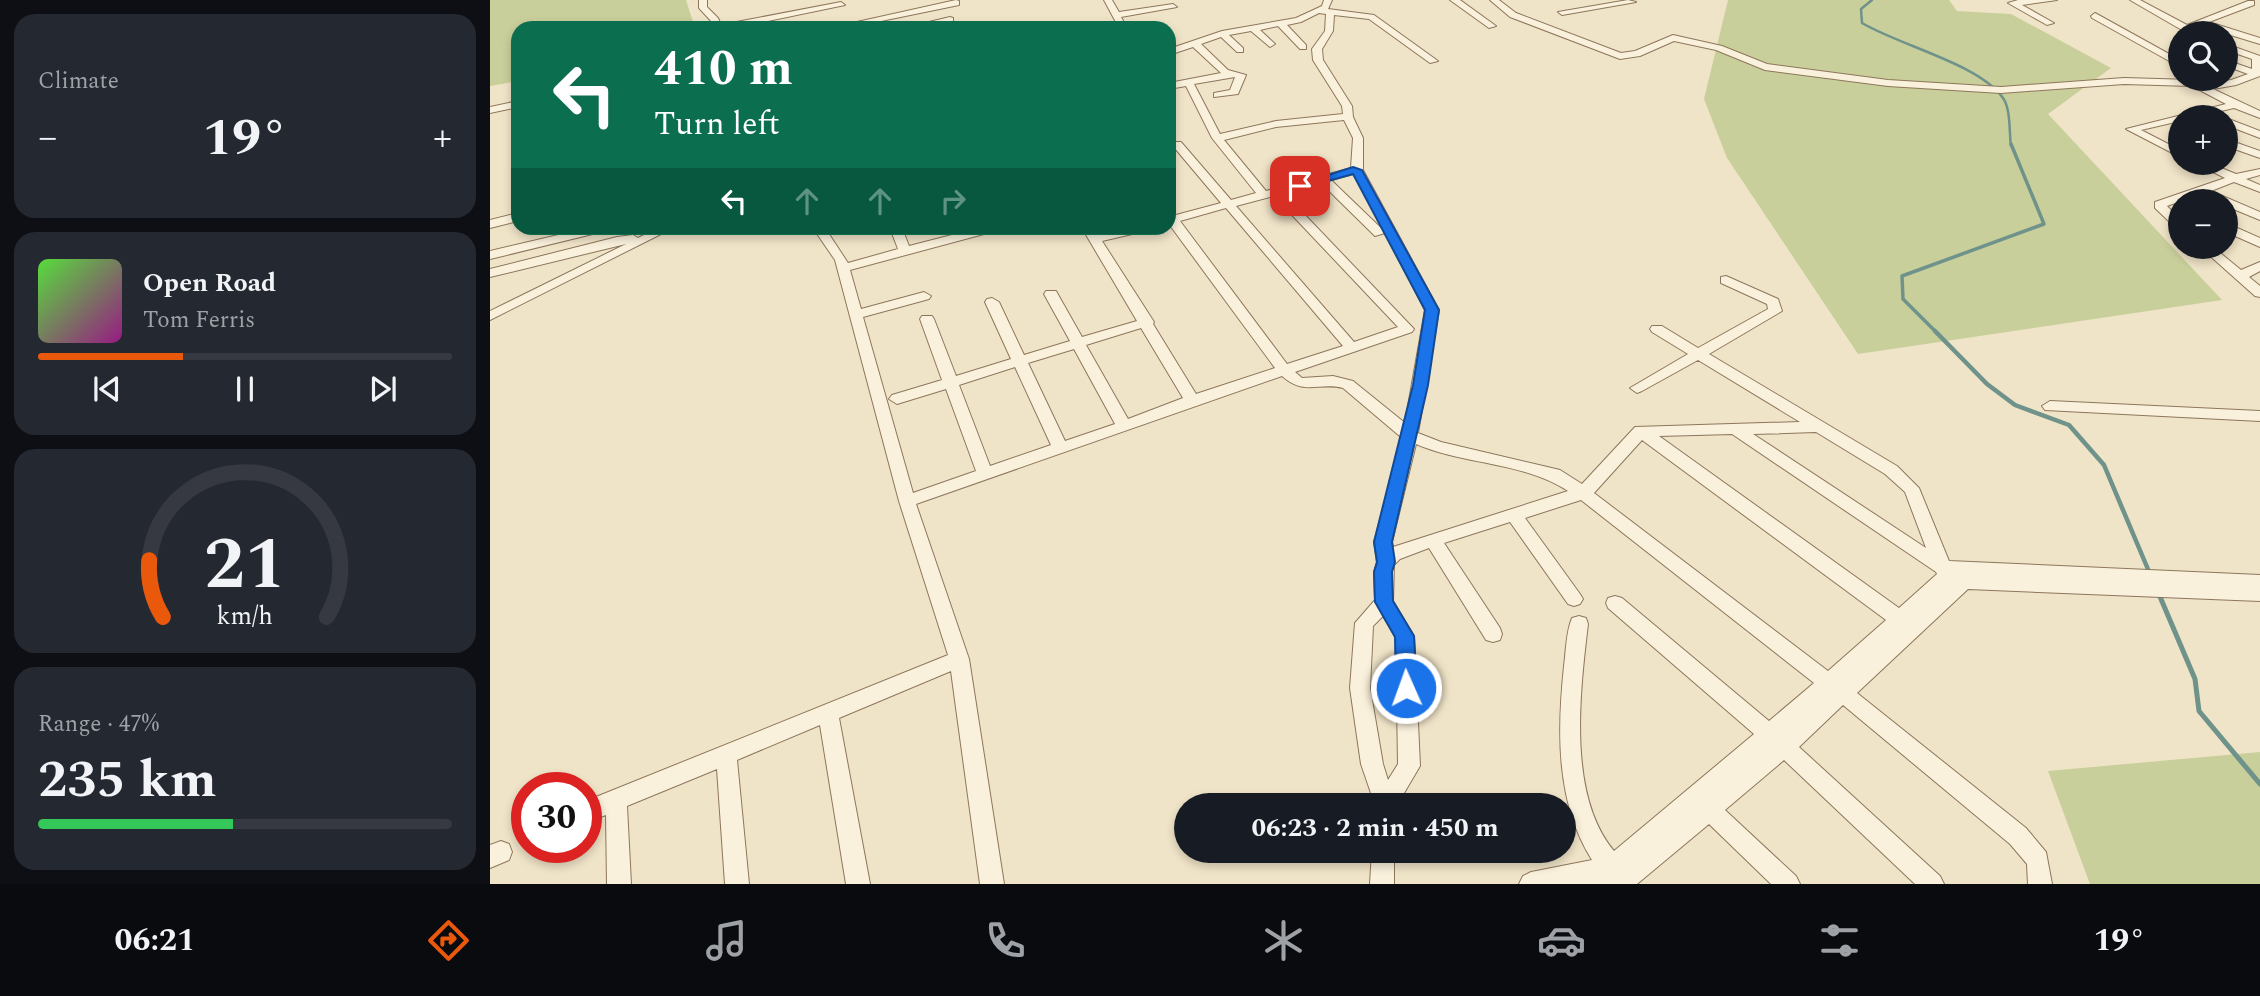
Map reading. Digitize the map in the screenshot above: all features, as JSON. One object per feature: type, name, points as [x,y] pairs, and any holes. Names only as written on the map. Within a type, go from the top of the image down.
[{"type":"street","points":[[703,0],[703,8],[715,21]]},
{"type":"street","points":[[764,10],[822,0]]},
{"type":"street","points":[[1109,0],[1120,21]]},
{"type":"street","points":[[1454,0],[1492,26]]},
{"type":"street","points":[[1494,0],[1513,15],[1620,55],[1637,54],[1666,39],[1685,39],[1774,69],[1888,83],[2001,90],[2124,80],[2168,82]]},
{"type":"street","points":[[1590,0],[1599,8]]},
{"type":"street","points":[[2050,23],[2012,3],[2053,0]]},
{"type":"street","points":[[2134,0],[2168,23]]},
{"type":"street","points":[[2237,0],[2255,4]]},
{"type":"street","points":[[1562,12],[1632,2]]},
{"type":"street","points":[[752,21],[840,3],[849,21]]},
{"type":"street","points":[[875,21],[956,3]]},
{"type":"street","points":[[2208,21],[2255,4]]},
{"type":"street","points":[[1117,15],[1172,7]]},
{"type":"street","points":[[1326,8],[1329,30],[1317,50],[1318,60],[1347,106],[1348,117],[1358,138],[1357,170],[1432,310],[1410,436],[1383,542],[1386,562],[1383,572],[1384,602],[1405,636],[1409,766],[1393,793]]},
{"type":"street","points":[[1176,50],[1222,34],[1280,23],[1326,8],[1371,18],[1433,61]]},
{"type":"street","points":[[2095,16],[2168,57]]},
{"type":"street","points":[[945,21],[950,20]]},
{"type":"street","points":[[1280,23],[1303,47]]},
{"type":"street","points":[[1253,28],[1270,44]]},
{"type":"street","points":[[1222,34],[1240,50]]},
{"type":"street","points":[[2238,34],[2260,41]]},
{"type":"street","points":[[1195,44],[1228,73],[1241,75],[1234,92],[1218,95]]},
{"type":"street","points":[[2238,51],[2258,58],[2258,74]]},
{"type":"street","points":[[2238,67],[2258,74]]},
{"type":"street","points":[[1176,85],[1228,73]]},
{"type":"street","points":[[2238,81],[2258,74]]},
{"type":"street","points":[[1189,83],[1217,138],[1264,196]]},
{"type":"street","points":[[2216,91],[2235,105]]},
{"type":"street","points":[[490,110],[511,106]]},
{"type":"street","points":[[2238,106],[2260,114]]},
{"type":"street","points":[[1217,138],[1276,124],[1348,117]]},
{"type":"street","points":[[2168,119],[2130,129],[2168,148]]},
{"type":"street","points":[[2238,126],[2260,135]]},
{"type":"street","points":[[1177,144],[1353,349]]},
{"type":"street","points":[[2238,147],[2260,155]]},
{"type":"street","points":[[1176,217],[1357,170]]},
{"type":"street","points":[[2207,189],[2260,172]]},
{"type":"street","points":[[2228,175],[2260,189]]},
{"type":"street","points":[[1323,179],[1378,233]]},
{"type":"street","points":[[907,501],[1407,329],[1277,192]]},
{"type":"street","points":[[2168,204],[2159,205],[2168,214]]},
{"type":"street","points":[[2238,207],[2260,216]]},
{"type":"street","points":[[490,224],[511,219]]},
{"type":"street","points":[[1176,226],[1284,370],[1298,383],[1348,384],[1410,436],[1437,447],[1554,474],[1583,493],[1688,572],[2018,836],[2038,860],[2040,884]]},
{"type":"street","points":[[2238,233],[2260,243]]},
{"type":"street","points":[[490,254],[571,235]]},
{"type":"street","points":[[490,316],[651,235]]},
{"type":"street","points":[[822,235],[843,268],[907,501],[959,659],[992,884]]},
{"type":"street","points":[[899,235],[905,251]]},
{"type":"street","points":[[843,268],[954,235]]},
{"type":"street","points":[[1093,235],[1191,395],[1189,402]]},
{"type":"street","points":[[490,273],[617,241],[646,237]]},
{"type":"street","points":[[2220,259],[2260,293]]},
{"type":"street","points":[[2241,276],[2260,266]]},
{"type":"street","points":[[1637,388],[1775,311],[1773,302],[1726,280]]},
{"type":"street","points":[[1051,294],[1124,426]]},
{"type":"street","points":[[856,314],[924,296]]},
{"type":"street","points":[[992,302],[1060,448]]},
{"type":"street","points":[[927,319],[985,474]]},
{"type":"street","points":[[897,399],[1147,322]]},
{"type":"street","points":[[1657,329],[1891,470],[1911,488],[1951,575]]},
{"type":"street","points":[[2050,406],[2260,416]]},
{"type":"street","points":[[1386,562],[1394,554],[1433,540],[1583,493],[1601,477],[1641,431],[1816,427]]},
{"type":"street","points":[[1735,428],[1951,575],[2256,588]]},
{"type":"street","points":[[1641,431],[1906,624]]},
{"type":"street","points":[[1513,514],[1574,599]]},
{"type":"street","points":[[1433,540],[1493,634]]},
{"type":"street","points":[[1617,879],[1835,689],[1906,624],[1951,575]]},
{"type":"street","points":[[1382,793],[1372,764],[1360,688],[1364,623],[1384,602]]},
{"type":"street","points":[[1615,603],[1776,741],[1932,884]]},
{"type":"street","points":[[1579,624],[1574,659],[1571,757],[1577,805],[1594,847],[1617,879]]},
{"type":"street","points":[[602,806],[959,659]]},
{"type":"street","points":[[828,711],[858,884]]},
{"type":"street","points":[[1531,884],[1617,879],[1709,809],[1776,741]]},
{"type":"street","points":[[726,753],[737,884]]},
{"type":"street","points":[[616,800],[619,884]]},
{"type":"street","points":[[1709,809],[1788,884]]},
{"type":"street","points":[[1382,884],[1383,863]]},
{"type":"green space","points":[[490,0],[686,0],[693,21],[511,21],[511,82],[490,86]]},
{"type":"green space","points":[[1728,0],[1949,0],[1957,11],[2011,14],[2111,68],[2048,114],[2168,242],[2168,259],[2184,259],[2222,300],[1858,354],[1727,158],[1704,99]]},
{"type":"green space","points":[[2260,752],[2260,884],[2090,884],[2048,771]]},
{"type":"waterway","points":[[1872,0],[1861,9],[1862,23],[1958,65],[1992,86],[2006,103],[2011,146]]},
{"type":"waterway","points":[[1935,331],[1903,299],[1902,276],[2044,224],[2011,144]]},
{"type":"waterway","points":[[1935,331],[1987,384],[2015,405],[2069,425],[2104,465],[2150,574]]},
{"type":"waterway","points":[[2158,592],[2195,679],[2199,711],[2260,784]]},
{"type":"route","points":[[1300,186],[1357,170],[1432,310],[1421,385],[1383,542],[1386,562],[1383,572],[1384,602],[1405,636],[1406,688]]}]
